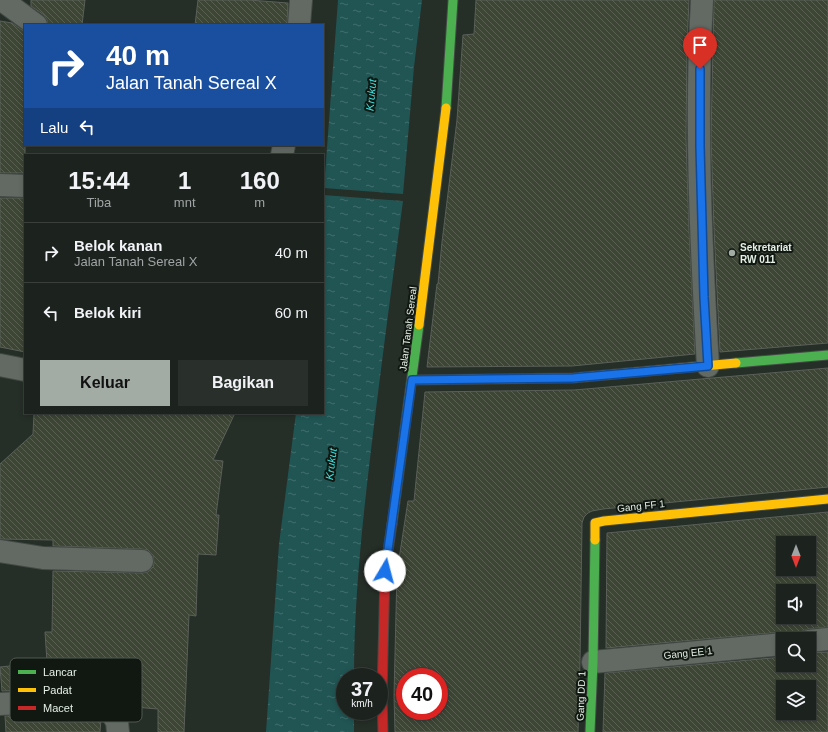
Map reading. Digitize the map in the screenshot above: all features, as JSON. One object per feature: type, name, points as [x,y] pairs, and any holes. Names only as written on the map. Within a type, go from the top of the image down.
[{"type":"street","points":[[2,0],[35,24]]},
{"type":"street","points":[[299,24],[301,0]]},
{"type":"street","name":"Jalan Tanah Sereal","points":[[383,732],[382,696],[385,571],[412,380],[445,118],[453,0]]},
{"type":"street","points":[[702,0],[700,38],[700,146],[704,297],[708,366]]},
{"type":"street","points":[[0,185],[24,186]]},
{"type":"street","points":[[412,380],[573,378],[828,355]]},
{"type":"street","points":[[0,365],[24,370]]},
{"type":"street","name":"Gang FF 1","points":[[593,662],[595,523],[828,499]]},
{"type":"street","points":[[0,551],[43,558],[142,562]]},
{"type":"street","points":[[816,640],[828,639]]},
{"type":"street","name":"Gang EE 1","points":[[593,662],[776,645]]},
{"type":"street","name":"Gang DD 1","points":[[590,732],[593,662]]},
{"type":"street","points":[[0,704],[10,703]]},
{"type":"street","points":[[117,722],[118,732]]},
{"type":"water","name":"Krukut","points":[[338,0],[422,0],[414,67],[403,194],[324,188]]},
{"type":"water","name":"Krukut","points":[[324,195],[403,201],[379,388],[359,564],[354,668],[336,668],[336,720],[354,720],[354,732],[266,732],[279,544],[296,414],[324,414]]},
{"type":"building","points":[[31,0],[85,0],[82,24],[48,24],[44,15],[31,6]]},
{"type":"building","points":[[198,0],[249,0],[288,3],[287,24],[195,24]]},
{"type":"building","points":[[476,0],[689,0],[686,138],[695,354],[572,366],[427,367],[457,120],[463,35],[474,34]]},
{"type":"building","points":[[714,0],[828,0],[828,343],[720,352],[711,137]]},
{"type":"building","points":[[0,21],[12,23],[24,31],[25,154],[24,173],[0,173]]},
{"type":"building","points":[[0,198],[24,198],[24,352],[0,347]]},
{"type":"building","points":[[828,368],[828,487],[603,509],[588,513],[584,517],[582,523],[578,732],[395,732],[394,696],[397,572],[408,501],[414,501],[425,392],[574,390]]},
{"type":"building","points":[[34,414],[235,414],[213,460],[223,461],[216,515],[219,515],[216,555],[198,554],[196,616],[189,615],[184,732],[158,732],[158,709],[142,708],[142,658],[47,658],[45,632],[52,632],[53,571],[142,573],[148,572],[153,567],[154,562],[153,555],[148,550],[142,549],[53,546],[53,540],[0,539],[0,464],[33,434]]},
{"type":"building","points":[[828,512],[828,627],[808,629],[801,632],[776,632],[606,648],[607,533]]},
{"type":"building","points":[[828,652],[828,732],[603,732],[605,673],[776,658],[776,672],[816,672],[816,653]]},
{"type":"building","points":[[10,666],[10,691],[2,691],[0,667]]},
{"type":"building","points":[[5,716],[10,716],[10,722],[101,722],[100,732],[6,732]]},
{"type":"traffic: fast","points":[[446,108],[453,0]]},
{"type":"traffic: fast","points":[[392,524],[419,325]]},
{"type":"traffic: fast","points":[[736,363],[828,355]]},
{"type":"traffic: fast","points":[[590,732],[595,540]]},
{"type":"traffic: slow","points":[[419,325],[446,108]]},
{"type":"traffic: slow","points":[[412,380],[573,378],[736,363]]},
{"type":"traffic: slow","points":[[595,540],[595,523],[604,521],[828,499]]},
{"type":"traffic: jam","points":[[383,732],[382,696],[385,571],[392,524]]},
{"type":"place","name":"Sekretariat RW 011","points":[[732,253]]},
{"type":"route","points":[[385,571],[412,380],[573,378],[708,366],[704,297],[700,146],[700,69]]}]
